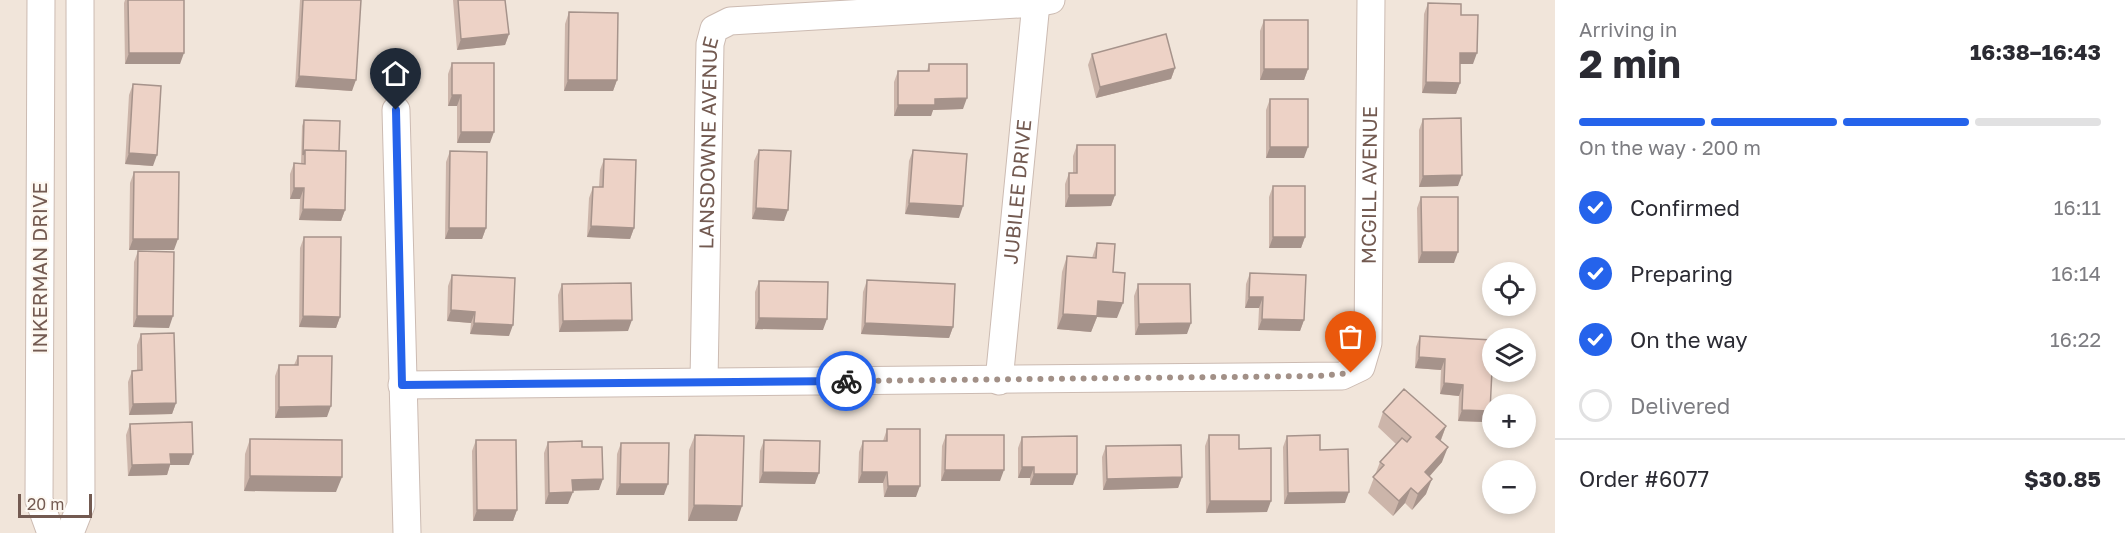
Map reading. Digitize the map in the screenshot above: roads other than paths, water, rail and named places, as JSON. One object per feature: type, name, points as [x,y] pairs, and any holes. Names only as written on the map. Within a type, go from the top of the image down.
[{"type":"street","name":"INKERMAN DRIVE","points":[[41,0],[39,500],[51,533]]},
{"type":"street","name":"INKERMAN DRIVE","points":[[70,533],[81,505],[80,0]]},
{"type":"street","name":"MCGILL AVENUE","points":[[999,381],[1342,376],[1361,367],[1368,343],[1371,0]]},
{"type":"street","name":"LANSDOWNE AVENUE","points":[[704,381],[710,44],[714,29],[730,21],[1043,2]]},
{"type":"street","name":"JUBILEE DRIVE","points":[[999,381],[1043,2]]},
{"type":"street","points":[[396,110],[407,533]]},
{"type":"street","points":[[402,385],[704,381],[999,381]]}]
